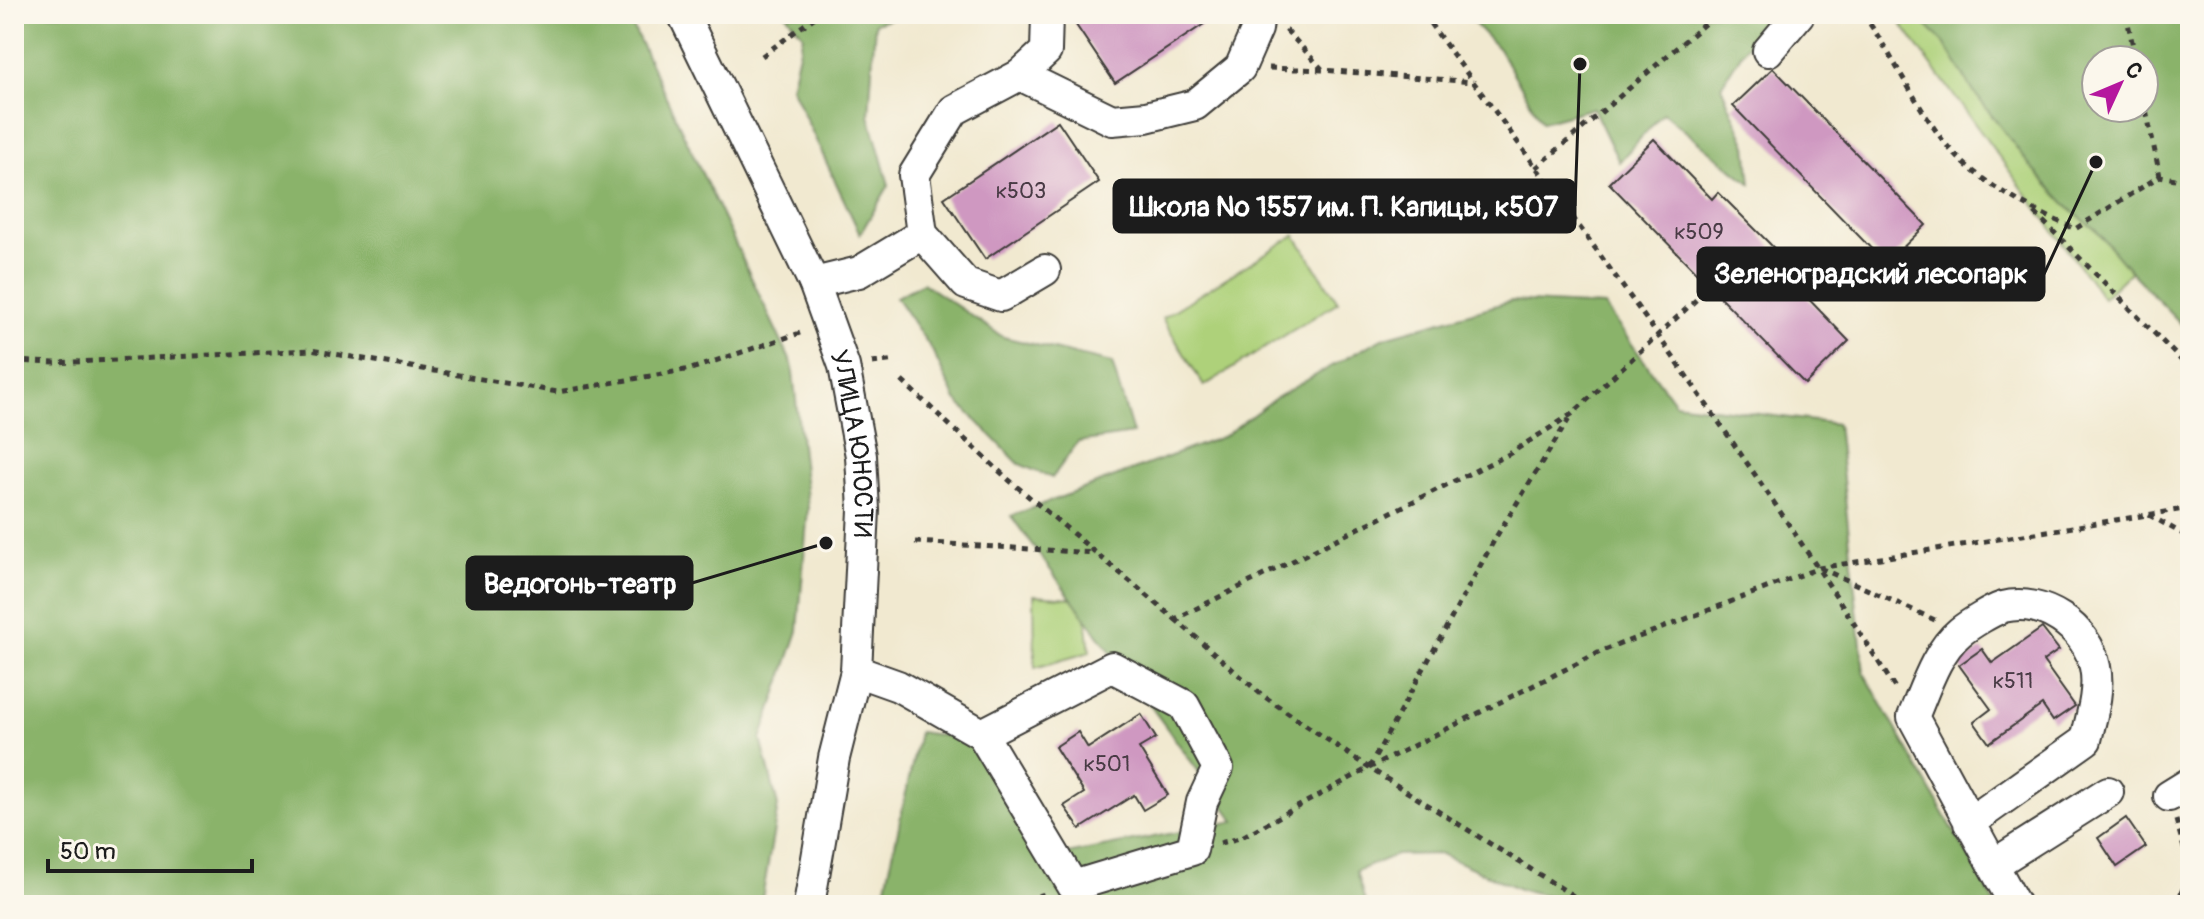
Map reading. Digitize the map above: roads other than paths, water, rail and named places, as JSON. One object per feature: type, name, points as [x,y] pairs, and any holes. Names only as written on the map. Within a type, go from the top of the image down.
[{"type":"street","name":"УЛИЦА ЮНОСТИ","points":[[683,14],[814,283],[844,366],[861,456],[864,510],[856,671],[834,758],[809,905]]},
{"type":"street","points":[[1045,270],[1001,296],[966,284],[922,234],[914,175],[954,110],[1020,75],[1046,51],[1047,14]]},
{"type":"street","points":[[1768,51],[1799,14]]},
{"type":"street","points":[[1020,75],[1112,120],[1146,117],[1195,105],[1240,68],[1257,29],[1270,20]]},
{"type":"street","points":[[814,283],[859,272],[922,234]]},
{"type":"street","points":[[1974,834],[2086,740],[2095,696],[2096,668],[2086,642],[2055,614],[2033,605],[2001,608],[1961,632],[1931,674],[1913,717],[1974,834],[2015,905]]},
{"type":"street","points":[[856,671],[898,686],[982,734],[1073,886],[1192,850],[1202,802],[1218,768],[1184,705],[1112,667],[982,734]]},
{"type":"street","points":[[1993,865],[2108,792]]},
{"type":"place","name":"Школа № 1557 им. П. Капицы, к507","points":[[1580,64]]},
{"type":"place","name":"Зеленоградский лесопарк","points":[[2096,162]]},
{"type":"place","name":"Ведогонь-театр","points":[[826,543]]}]
